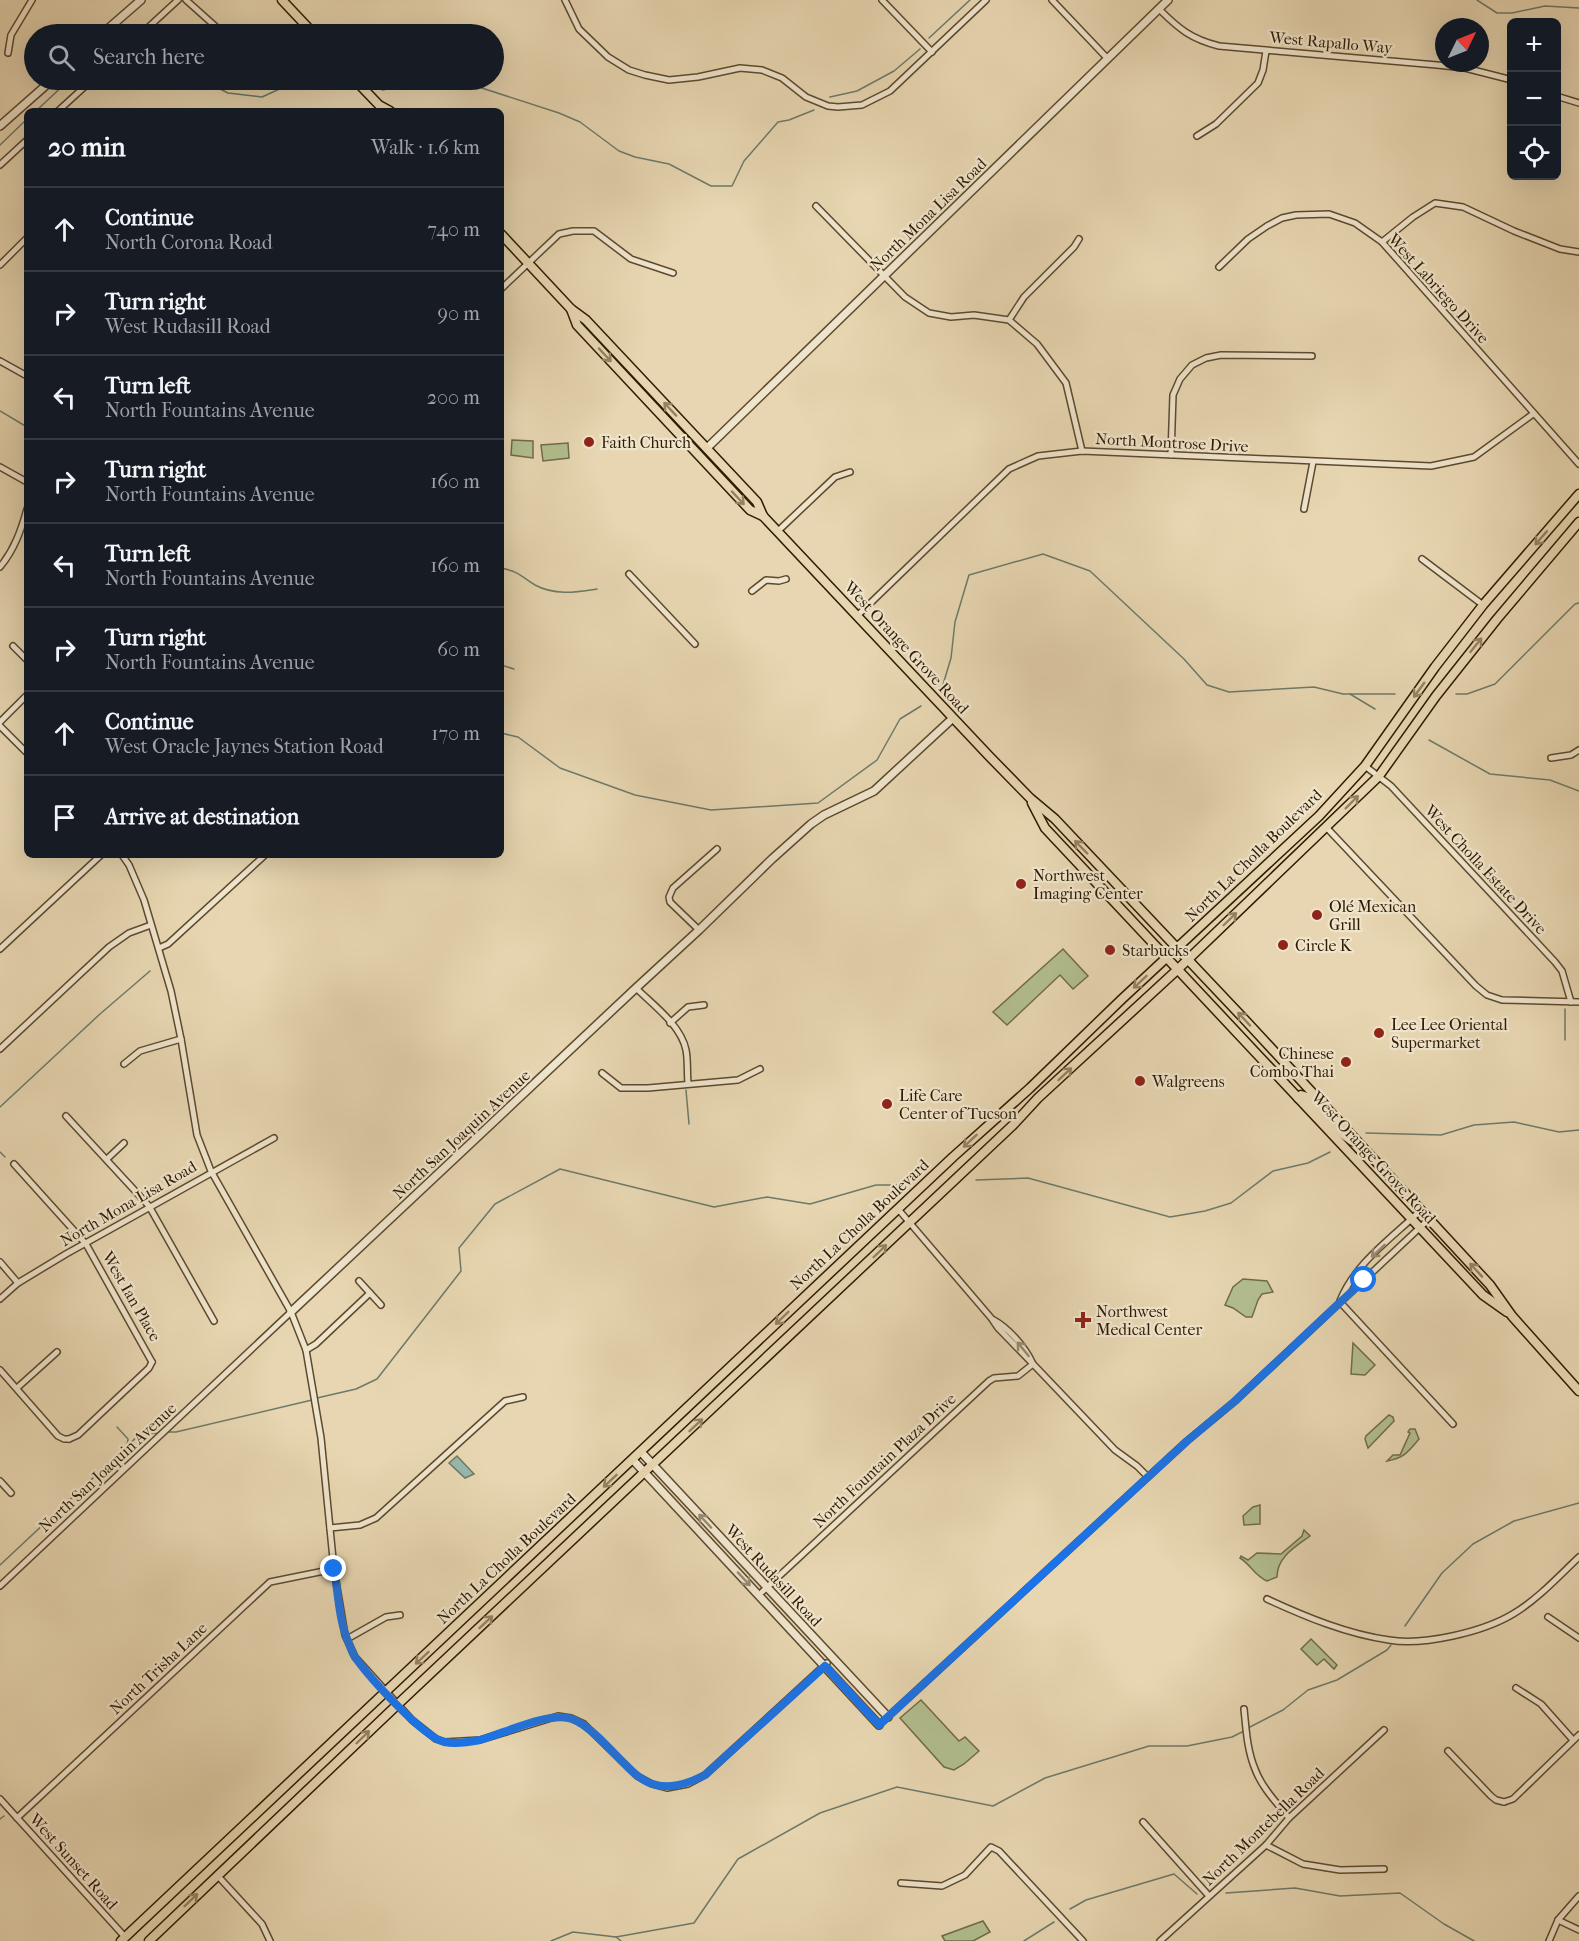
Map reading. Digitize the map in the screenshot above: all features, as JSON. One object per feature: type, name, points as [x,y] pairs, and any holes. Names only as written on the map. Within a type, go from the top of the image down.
[{"type":"main road","points":[[282,0],[305,24]]},
{"type":"main road","points":[[364,90],[381,108]]},
{"type":"main road","name":"West Orange Grove Road","points":[[504,237],[571,309],[586,320],[757,502],[763,516]]},
{"type":"main road","name":"West Orange Grove Road","points":[[571,309],[577,325],[750,510],[763,516],[778,531],[952,718],[1030,798],[1055,819],[1177,948],[1490,1285],[1512,1316],[1579,1391]]},
{"type":"main road","name":"North La Cholla Boulevard","points":[[125,1940],[898,1209],[1319,816],[1365,766],[1483,604],[1579,494]]},
{"type":"main road","name":"North La Cholla Boulevard","points":[[149,1941],[1013,1125],[1038,1098],[1188,960],[1379,776],[1436,696],[1579,522]]},
{"type":"main road","name":"West Orange Grove Road","points":[[1030,798],[1045,828],[1177,970],[1483,1295],[1512,1316]]},
{"type":"main road","points":[[1298,1098],[1301,1095],[1307,1097],[1336,1129],[1360,1145]]},
{"type":"street","points":[[8,53],[11,35],[32,0]]},
{"type":"street","points":[[113,24],[141,0]]},
{"type":"street","points":[[152,24],[178,0]]},
{"type":"street","points":[[186,0],[213,24]]},
{"type":"street","points":[[565,0],[579,29],[608,57],[629,70],[669,80],[698,77],[740,68],[762,70],[782,78],[806,97],[828,106],[838,107],[862,105],[882,96],[897,85],[986,0]]},
{"type":"street","points":[[882,0],[932,52]]},
{"type":"street","points":[[1052,0],[1107,58]]},
{"type":"street","name":"North Mona Lisa Road","points":[[706,448],[1168,0]]},
{"type":"street","name":"West Rapallo Way","points":[[1159,9],[1184,32],[1204,42],[1266,51],[1465,68],[1507,79]]},
{"type":"street","points":[[1197,136],[1216,124],[1258,83],[1266,51]]},
{"type":"street","points":[[0,126],[41,90]]},
{"type":"street","points":[[61,108],[81,90]]},
{"type":"street","points":[[1561,97],[1579,103]]},
{"type":"street","points":[[0,165],[24,143]]},
{"type":"street","points":[[1382,242],[1413,217],[1436,203],[1463,207],[1560,249],[1579,252]]},
{"type":"street","points":[[816,206],[905,297],[929,313],[951,317],[974,315],[1009,320],[1037,344],[1066,383],[1082,450]]},
{"type":"street","name":"West Labriego Drive","points":[[1219,267],[1248,239],[1282,218],[1296,215],[1329,214],[1355,223],[1382,242],[1579,464]]},
{"type":"street","points":[[504,287],[559,234],[573,231],[594,231],[631,259],[673,273]]},
{"type":"street","points":[[1009,320],[1024,297],[1074,247],[1079,239]]},
{"type":"street","points":[[0,265],[24,241]]},
{"type":"street","points":[[1171,455],[1173,395],[1180,379],[1192,365],[1206,357],[1221,355],[1312,356]]},
{"type":"street","points":[[0,361],[24,374]]},
{"type":"street","name":"North Montrose Drive","points":[[857,616],[1009,470],[1038,456],[1082,450],[1431,466],[1474,457],[1533,414]]},
{"type":"street","points":[[1304,509],[1313,462]]},
{"type":"street","points":[[0,467],[24,480]]},
{"type":"street","points":[[778,531],[835,477],[850,472]]},
{"type":"street","points":[[0,567],[9,556],[24,519]]},
{"type":"street","points":[[1422,560],[1483,604]]},
{"type":"street","points":[[629,574],[695,645]]},
{"type":"street","points":[[752,591],[766,580],[786,579]]},
{"type":"street","points":[[13,646],[24,657]]},
{"type":"street","points":[[24,699],[0,724],[24,750]]},
{"type":"street","name":"North San Joaquin Avenue","points":[[0,1586],[811,824],[824,815],[873,791],[952,718]]},
{"type":"street","points":[[1551,758],[1579,750]]},
{"type":"street","name":"West Cholla Estate Drive","points":[[1365,766],[1391,786],[1555,962],[1562,971],[1571,1002]]},
{"type":"street","points":[[1326,827],[1487,995],[1502,1000],[1579,1002]]},
{"type":"street","points":[[699,930],[670,902],[669,897],[673,888],[717,849]]},
{"type":"street","points":[[0,939],[3,947],[98,858]]},
{"type":"street","points":[[124,858],[144,900],[159,948],[181,1039],[197,1135],[211,1171],[291,1312],[306,1350],[321,1438],[334,1569],[347,1639],[355,1657],[397,1705],[436,1739],[445,1742],[480,1740],[558,1716],[571,1718],[584,1724],[637,1776],[652,1784],[667,1788],[688,1784],[705,1775],[826,1665]]},
{"type":"street","points":[[159,948],[168,944],[262,858]]},
{"type":"street","points":[[0,1049],[109,947],[129,933],[151,926]]},
{"type":"street","points":[[636,988],[670,1023],[682,1039],[686,1050],[688,1083]]},
{"type":"street","points":[[670,1023],[688,1007],[704,1005]]},
{"type":"street","points":[[124,1064],[140,1051],[181,1039]]},
{"type":"street","points":[[602,1073],[621,1088],[648,1088],[738,1080],[760,1069]]},
{"type":"street","points":[[66,1116],[148,1206],[214,1321]]},
{"type":"street","name":"North Mona Lisa Road","points":[[0,1299],[18,1283],[148,1206],[274,1138]]},
{"type":"street","points":[[107,1159],[124,1143]]},
{"type":"street","name":"West Ian Place","points":[[14,1164],[86,1244],[154,1362],[69,1442],[58,1436],[17,1389]]},
{"type":"street","points":[[898,1209],[999,1329],[1115,1450],[1148,1477]]},
{"type":"street","points":[[1340,1302],[1347,1285],[1356,1272],[1421,1210]]},
{"type":"street","points":[[879,1725],[987,1623],[1187,1441],[1235,1401],[1429,1219]]},
{"type":"street","points":[[0,1262],[18,1283]]},
{"type":"street","points":[[359,1281],[381,1305]]},
{"type":"street","points":[[306,1350],[316,1344],[370,1293]]},
{"type":"street","points":[[1340,1302],[1453,1424]]},
{"type":"street","points":[[0,1370],[17,1389],[57,1352]]},
{"type":"street","name":"North Fountain Plaza Drive","points":[[764,1590],[982,1387],[994,1378],[1018,1376],[1033,1364]]},
{"type":"street","points":[[330,1528],[360,1525],[375,1518],[505,1401],[523,1398]]},
{"type":"street","name":"West Rudasill Road","points":[[641,1452],[764,1590],[888,1717]]},
{"type":"street","name":"West Rudasill Road","points":[[633,1460],[826,1665],[879,1725]]},
{"type":"street","points":[[0,1481],[11,1493]]},
{"type":"street","points":[[1267,1599],[1304,1616],[1356,1633],[1391,1641],[1434,1640],[1479,1630],[1512,1615],[1536,1598],[1579,1557]]},
{"type":"street","name":"North Trisha Lane","points":[[17,1818],[270,1582],[334,1569]]},
{"type":"street","points":[[347,1639],[370,1624],[386,1617],[400,1615]]},
{"type":"street","points":[[1548,1617],[1579,1638]]},
{"type":"street","points":[[1516,1688],[1541,1704],[1573,1740]]},
{"type":"street","points":[[1244,1709],[1247,1740],[1254,1769],[1289,1818]]},
{"type":"street","name":"North Montebella Road","points":[[1160,1941],[1266,1845],[1289,1818],[1384,1730]]},
{"type":"street","points":[[1448,1751],[1491,1796],[1504,1805],[1514,1799],[1579,1735]]},
{"type":"street","name":"West Sunset Road","points":[[0,1799],[125,1940]]},
{"type":"street","points":[[1143,1822],[1209,1896]]},
{"type":"street","points":[[1266,1845],[1303,1864],[1340,1870],[1384,1869]]},
{"type":"street","points":[[901,1883],[942,1886],[965,1875],[992,1847],[999,1851],[1083,1941]]},
{"type":"street","points":[[217,1875],[262,1924],[270,1941]]},
{"type":"street","points":[[1549,1941],[1558,1920],[1579,1896]]},
{"type":"street","points":[[1558,1920],[1579,1930]]},
{"type":"green space","points":[[512,440],[533,441],[533,458],[511,455]]},
{"type":"green space","points":[[568,443],[569,458],[543,461],[541,445]]},
{"type":"green space","points":[[1063,949],[1088,976],[1073,989],[1060,975],[1007,1025],[993,1012]]},
{"type":"green space","points":[[1243,1279],[1267,1281],[1273,1292],[1262,1294],[1252,1317],[1246,1317],[1225,1305],[1233,1287]]},
{"type":"green space","points":[[1353,1343],[1375,1365],[1365,1375],[1351,1374]]},
{"type":"green space","points":[[1389,1415],[1394,1421],[1368,1448],[1366,1436]]},
{"type":"green space","points":[[1410,1429],[1415,1429],[1419,1439],[1405,1454],[1387,1461],[1393,1455],[1400,1455]]},
{"type":"green space","points":[[1260,1505],[1260,1524],[1244,1525],[1243,1516],[1253,1507]]},
{"type":"green space","points":[[1304,1530],[1310,1536],[1283,1558],[1277,1577],[1267,1581],[1240,1558],[1241,1556],[1248,1560],[1257,1553],[1281,1554],[1302,1536]]},
{"type":"green space","points":[[1311,1639],[1337,1665],[1334,1669],[1324,1659],[1317,1665],[1301,1649]]},
{"type":"green space","points":[[921,1700],[959,1741],[965,1737],[979,1751],[954,1770],[944,1767],[900,1718]]},
{"type":"green space","points":[[983,1921],[990,1932],[973,1941],[945,1941],[942,1936]]},
{"type":"water","points":[[457,1456],[474,1474],[465,1478],[449,1463]]},
{"type":"waterway","points":[[929,38],[970,0]]},
{"type":"waterway","points":[[1477,0],[1497,13],[1512,13],[1545,6],[1579,8]]},
{"type":"waterway","points":[[830,97],[857,91],[894,71],[920,49]]},
{"type":"waterway","points":[[39,108],[58,90]]},
{"type":"waterway","points":[[222,90],[228,93],[262,97],[277,90]]},
{"type":"waterway","points":[[488,90],[580,122],[619,151],[669,164],[711,186],[732,186],[744,161],[778,122],[814,110]]},
{"type":"waterway","points":[[0,145],[24,122]]},
{"type":"waterway","points":[[0,411],[24,425]]},
{"type":"waterway","points":[[942,688],[951,658],[955,622],[969,575],[1043,554],[1090,571],[1184,659],[1207,685],[1229,692],[1314,687],[1343,694],[1395,694]]},
{"type":"waterway","points":[[504,569],[550,591],[597,589]]},
{"type":"waterway","points":[[1456,694],[1467,694],[1495,684],[1575,604],[1579,603]]},
{"type":"waterway","points":[[504,666],[514,669]]},
{"type":"waterway","points":[[1350,694],[1375,709]]},
{"type":"waterway","points":[[504,734],[518,737],[560,768],[635,795],[711,810],[818,803],[877,760],[900,719],[921,706]]},
{"type":"waterway","points":[[1429,740],[1490,774],[1550,780],[1579,791]]},
{"type":"waterway","points":[[0,1107],[150,971]]},
{"type":"waterway","points":[[1565,1009],[1565,1040]]},
{"type":"waterway","points":[[686,1090],[689,1124]]},
{"type":"waterway","points":[[1366,1133],[1441,1135],[1474,1125],[1514,1122],[1559,1132],[1579,1130]]},
{"type":"waterway","points":[[0,1152],[5,1157]]},
{"type":"waterway","points":[[976,1180],[1028,1178],[1170,1217],[1205,1211],[1231,1203],[1273,1171],[1308,1163],[1330,1152]]},
{"type":"waterway","points":[[317,1398],[356,1389],[377,1379],[461,1271],[459,1248],[495,1204],[560,1169],[714,1207],[767,1197],[810,1204],[876,1185],[900,1185]]},
{"type":"waterway","points":[[168,1432],[312,1400]]},
{"type":"waterway","points":[[117,1427],[128,1439],[127,1446]]},
{"type":"waterway","points":[[0,1565],[140,1434],[160,1433]]},
{"type":"waterway","points":[[1405,1626],[1442,1573],[1473,1544],[1514,1521],[1579,1503]]},
{"type":"waterway","points":[[1248,1728],[1283,1710],[1308,1690],[1337,1680],[1387,1650],[1391,1645]]},
{"type":"waterway","points":[[616,1937],[694,1923],[738,1859],[820,1813],[897,1787],[993,1806],[1045,1778],[1149,1746],[1187,1746],[1232,1737],[1244,1731]]},
{"type":"waterway","points":[[0,1819],[4,1816]]},
{"type":"waterway","points":[[1070,1909],[1086,1900],[1174,1874],[1197,1894]]},
{"type":"waterway","points":[[1226,1893],[1295,1888],[1340,1896],[1400,1893],[1444,1924],[1474,1941]]},
{"type":"waterway","points":[[1024,1941],[1054,1922]]},
{"type":"waterway","points":[[551,1941],[573,1932],[616,1937],[621,1941]]},
{"type":"place","name":"Faith Church","points":[[589,442]]},
{"type":"place","name":"Northwest Imaging Center","points":[[1021,884]]},
{"type":"place","name":"Olé Mexican Grill","points":[[1317,915]]},
{"type":"place","name":"Circle K","points":[[1283,945]]},
{"type":"place","name":"Starbucks","points":[[1110,950]]},
{"type":"place","name":"Lee Lee Oriental Supermarket","points":[[1379,1033]]},
{"type":"place","name":"Chinese Combo Thai","points":[[1346,1062]]},
{"type":"place","name":"Walgreens","points":[[1140,1081]]},
{"type":"place","name":"Life Care Center of Tucson","points":[[887,1104]]},
{"type":"place","name":"Northwest Medical Center","points":[[1083,1320]]},
{"type":"route","points":[[334,1569],[345,1635],[355,1657],[397,1705],[436,1739],[445,1742],[480,1740],[558,1716],[571,1718],[584,1724],[637,1776],[652,1784],[667,1788],[688,1784],[705,1775],[825,1666],[879,1725],[1187,1441],[1235,1401],[1364,1280]]}]
